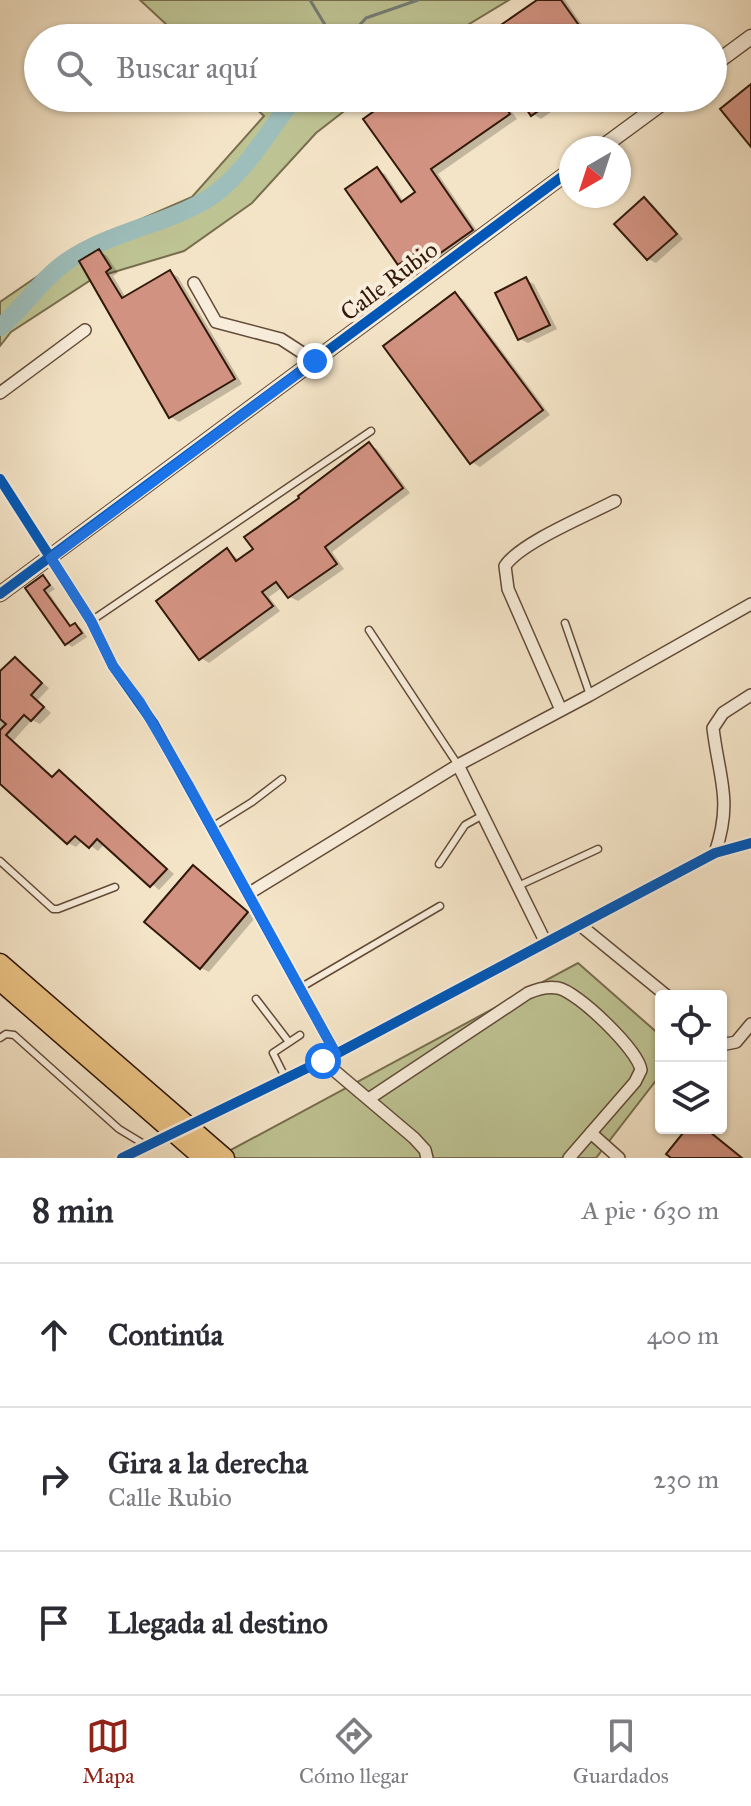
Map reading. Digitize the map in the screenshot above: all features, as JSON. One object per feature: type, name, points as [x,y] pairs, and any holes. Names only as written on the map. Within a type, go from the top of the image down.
[{"type":"main road","points":[[0,963],[182,1130],[203,1158]]},
{"type":"main road","points":[[0,981],[182,1130],[225,1158]]},
{"type":"street","points":[[727,55],[751,37]]},
{"type":"street","points":[[617,136],[650,112]]},
{"type":"street","name":"Calle Rubio","points":[[0,594],[559,179]]},
{"type":"street","points":[[194,283],[216,322],[281,339],[315,361]]},
{"type":"street","points":[[0,393],[85,330]]},
{"type":"street","points":[[0,479],[91,621],[113,666],[154,724],[336,1054]]},
{"type":"street","points":[[561,710],[508,589],[505,566],[510,558],[540,540],[615,501]]},
{"type":"street","points":[[248,894],[458,765],[751,605]]},
{"type":"street","points":[[715,853],[725,817],[725,804],[713,728],[723,713],[751,695]]},
{"type":"street","points":[[458,765],[546,943]]},
{"type":"street","points":[[122,1158],[323,1061],[715,853],[751,843]]},
{"type":"street","points":[[580,925],[660,990]]},
{"type":"street","points":[[370,1098],[528,993],[544,987],[558,988],[585,1004],[637,1057],[641,1070],[635,1082],[569,1158]]},
{"type":"street","points":[[727,1044],[736,1042],[751,1024]]},
{"type":"street","points":[[323,1061],[370,1098],[421,1145],[427,1158]]},
{"type":"street","points":[[591,1133],[619,1158]]},
{"type":"lane","points":[[91,621],[371,431]]},
{"type":"lane","points":[[565,623],[590,695]]},
{"type":"lane","points":[[369,630],[458,765]]},
{"type":"lane","points":[[212,827],[282,779]]},
{"type":"lane","points":[[439,864],[465,825],[483,815]]},
{"type":"lane","points":[[518,886],[598,849]]},
{"type":"lane","points":[[0,861],[53,909],[115,887]]},
{"type":"lane","points":[[300,988],[440,906]]},
{"type":"lane","points":[[256,999],[289,1042]]},
{"type":"lane","points":[[0,1038],[6,1034],[14,1035],[119,1129],[147,1146]]},
{"type":"lane","points":[[286,1079],[273,1053],[300,1035]]},
{"type":"green space","points":[[140,0],[509,0],[469,24],[166,24]]},
{"type":"green space","points":[[260,112],[343,112],[316,133],[252,203],[184,251],[94,278],[11,332],[0,346],[0,302],[86,243],[192,197],[264,116]]},
{"type":"green space","points":[[578,963],[655,1031],[655,1082],[596,1158],[216,1158]]},
{"type":"building","points":[[537,0],[561,0],[578,24],[502,24]]},
{"type":"building","points":[[751,84],[751,147],[722,112],[727,112],[727,103]]},
{"type":"building","points":[[373,112],[510,114],[431,169],[473,230],[422,266],[414,254],[398,265],[345,189],[377,167],[401,202],[415,192],[363,119]]},
{"type":"building","points":[[644,197],[677,234],[647,260],[614,224]]},
{"type":"building","points":[[99,249],[111,268],[106,272],[122,298],[170,270],[235,379],[169,418],[79,261]]},
{"type":"building","points":[[526,277],[550,325],[518,340],[495,293]]},
{"type":"building","points":[[455,292],[543,410],[470,464],[383,346]]},
{"type":"building","points":[[369,442],[403,488],[325,547],[337,564],[288,598],[276,582],[262,592],[273,606],[199,660],[156,601],[227,548],[236,561],[253,549],[244,537]]},
{"type":"building","points":[[43,575],[50,585],[44,590],[70,626],[75,623],[82,633],[65,645],[25,588]]},
{"type":"building","points":[[15,657],[42,683],[31,695],[44,707],[31,721],[24,715],[6,735],[52,777],[59,770],[167,869],[150,887],[97,839],[89,848],[75,836],[67,844],[0,784],[0,730],[6,724],[0,719],[0,671]]},
{"type":"building","points":[[193,865],[248,912],[200,969],[144,922]]},
{"type":"building","points":[[682,1134],[712,1134],[742,1158],[671,1158],[666,1154]]},
{"type":"waterway","points":[[310,0],[325,24]]},
{"type":"waterway","points":[[361,24],[366,18],[418,0]]},
{"type":"waterway","points":[[0,327],[66,262],[100,243],[189,209],[219,191],[243,167],[284,112]]},
{"type":"cycle path","points":[[0,594],[559,179]]},
{"type":"cycle path","points":[[0,479],[91,621],[113,666],[154,724],[336,1054]]},
{"type":"cycle path","points":[[122,1158],[336,1054],[715,853],[751,843]]},
{"type":"route","points":[[315,361],[51,558],[91,621],[113,666],[154,724],[336,1054],[323,1061]]}]
